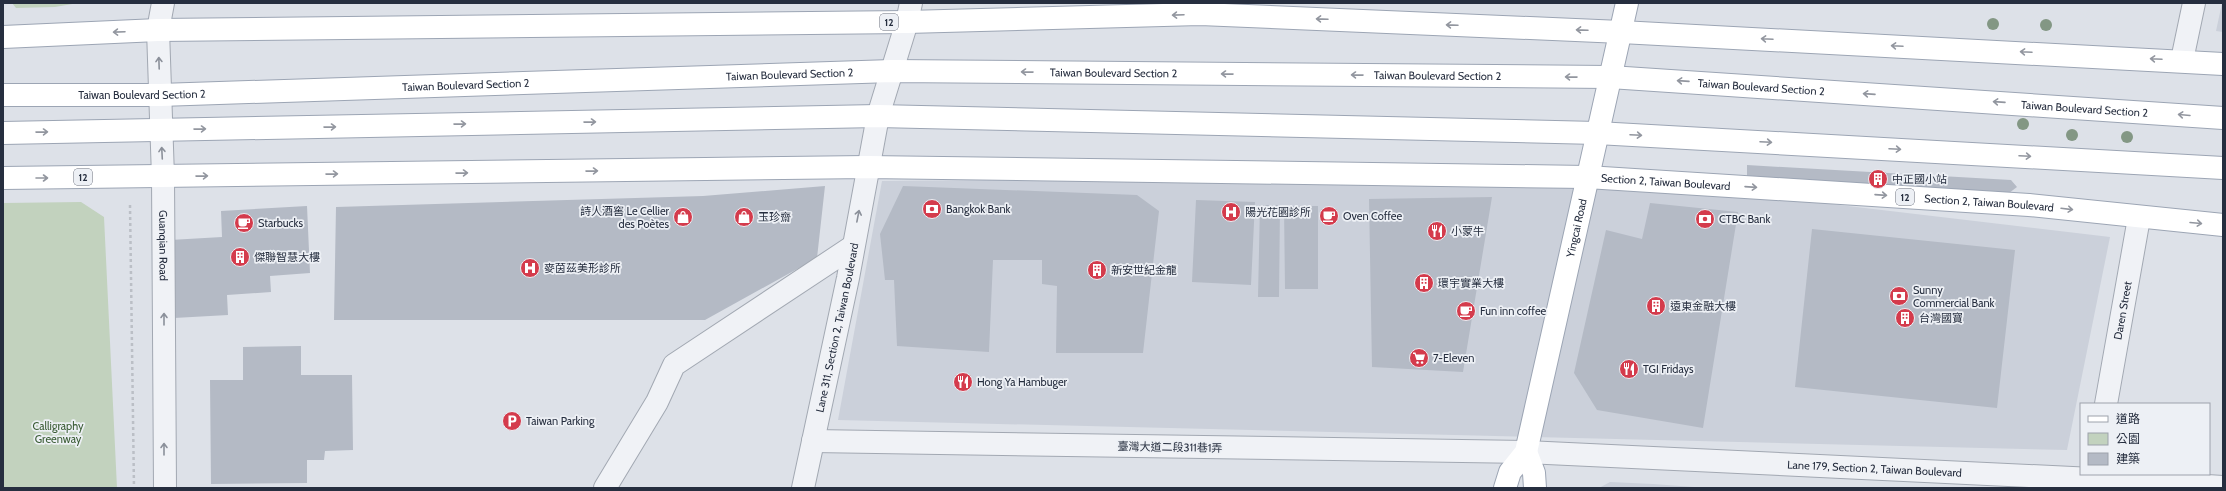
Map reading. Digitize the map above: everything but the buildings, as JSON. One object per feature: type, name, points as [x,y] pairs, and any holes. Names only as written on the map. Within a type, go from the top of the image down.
[{"type":"main road","name":"Yingcai Road","points":[[1505,488],[1510,472],[1526,452],[1621,32],[1626,3]]},
{"type":"main road","name":"12","points":[[3,37],[158,30],[909,12],[1201,9],[2182,60],[2223,64]]},
{"type":"main road","name":"Taiwan Boulevard Section 2","points":[[3,95],[160,95],[892,71],[1610,77],[2223,118]]},
{"type":"main road","points":[[3,133],[878,116],[1597,133],[2223,168]]},
{"type":"main road","name":"12","points":[[3,178],[867,167],[1587,177]]},
{"type":"main road","name":"Section 2, Taiwan Boulevard","points":[[1587,177],[2029,205],[2139,218],[2223,225]]},
{"type":"main road","points":[[1526,452],[1534,473],[1535,488]]},
{"type":"street","name":"Guanqian Road","points":[[163,3],[158,30],[163,177],[165,488]]},
{"type":"street","points":[[2182,60],[2194,3]]},
{"type":"street","name":"Lane 311, Section 2, Taiwan Boulevard","points":[[804,488],[878,116],[909,12]]},
{"type":"street","name":"Daren Street","points":[[2106,403],[2139,218]]},
{"type":"street","points":[[605,488],[657,402],[674,365],[852,247]]},
{"type":"street","name":"臺灣大道二段311巷1弄","points":[[813,441],[1526,452]]},
{"type":"street","name":"Lane 179, Section 2, Taiwan Boulevard","points":[[1526,452],[2093,476],[2223,487]]},
{"type":"path","points":[[130,203],[134,488]]},
{"type":"shaded area","points":[[2223,3],[2223,32],[2216,31]]},
{"type":"shaded area","points":[[1545,175],[1610,178],[2110,237],[2067,450],[838,420],[882,181]]},
{"type":"shaded area","points":[[1610,482],[1653,484],[1708,488],[1599,488]]},
{"type":"green space","points":[[12,3],[78,3],[55,7],[16,8]]},
{"type":"green space","name":"Calligraphy Greenway","points":[[81,202],[104,217],[117,488],[3,488],[3,203]]},
{"type":"place","name":"中正國小站","points":[[1878,179]]},
{"type":"place","name":"Bangkok Bank","points":[[932,209]]},
{"type":"place","name":"陽光花園診所","points":[[1231,212]]},
{"type":"place","name":"Oven Coffee","points":[[1329,216]]},
{"type":"place","name":"詩人酒窖 Le Cellier des Poètes","points":[[683,217]]},
{"type":"place","name":"玉珍齋","points":[[744,217]]},
{"type":"place","name":"CTBC Bank","points":[[1705,219]]},
{"type":"place","name":"Starbucks","points":[[244,223]]},
{"type":"place","name":"小蒙牛","points":[[1437,231]]},
{"type":"place","name":"傑聯智慧大樓","points":[[240,257]]},
{"type":"place","name":"麥茵茲美形診所","points":[[530,268]]},
{"type":"place","name":"新安世紀金龍","points":[[1097,270]]},
{"type":"place","name":"環宇實業大樓","points":[[1424,283]]},
{"type":"place","name":"Sunny Commercial Bank","points":[[1899,296]]},
{"type":"place","name":"遠東金融大樓","points":[[1656,306]]},
{"type":"place","name":"Fun inn coffee","points":[[1466,311]]},
{"type":"place","name":"台灣國寶","points":[[1905,318]]},
{"type":"place","name":"7-Eleven","points":[[1419,358]]},
{"type":"place","name":"TGI Fridays","points":[[1629,369]]},
{"type":"place","name":"Hong Ya Hambuger","points":[[963,382]]},
{"type":"place","name":"Taiwan Parking","points":[[512,421]]}]
